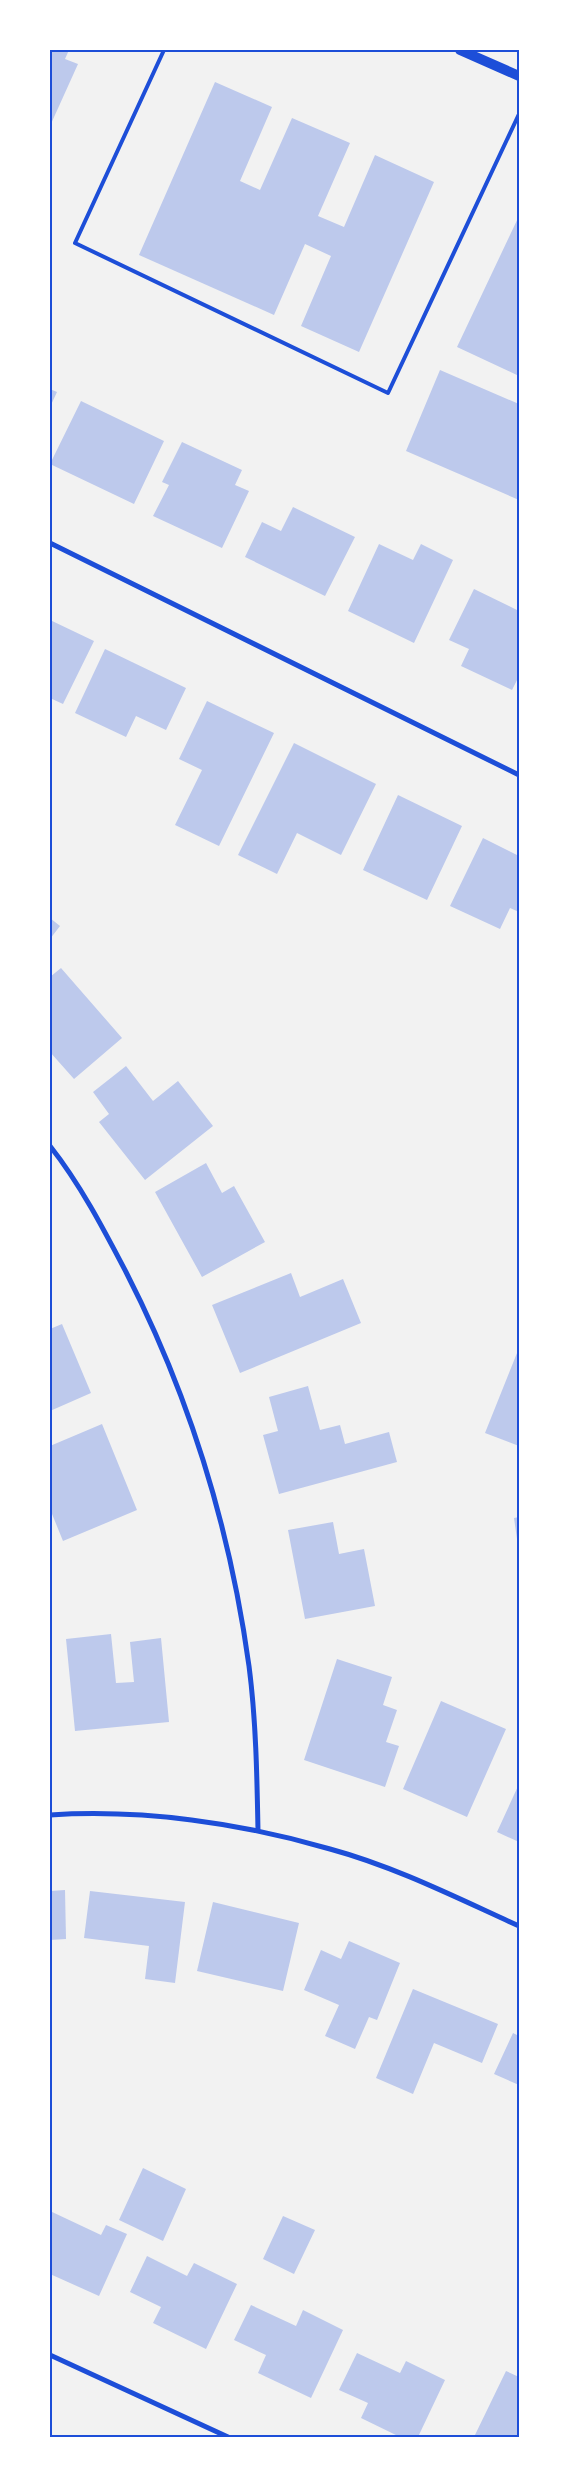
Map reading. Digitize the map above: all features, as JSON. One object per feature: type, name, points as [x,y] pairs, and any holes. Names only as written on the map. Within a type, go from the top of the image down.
[{"type":"main road","points":[[460,50],[519,76]]},
{"type":"street","points":[[50,543],[519,775]]},
{"type":"street","points":[[50,1146],[63,1163],[109,1239],[143,1304],[193,1427],[217,1506],[236,1586],[245,1640],[256,1748],[258,1831]]},
{"type":"street","points":[[50,1815],[75,1813],[167,1817],[258,1831],[331,1849],[417,1879],[519,1926]]},
{"type":"street","points":[[50,2355],[228,2437]]},
{"type":"lane","points":[[164,50],[75,243],[388,393],[519,114]]},
{"type":"building","points":[[50,50],[69,50],[65,59],[78,64],[50,126]]},
{"type":"building","points":[[215,82],[272,107],[240,181],[260,190],[292,118],[350,143],[318,216],[344,227],[375,155],[434,182],[359,352],[301,326],[331,256],[305,244],[274,315],[139,255]]},
{"type":"building","points":[[519,216],[519,376],[457,347]]},
{"type":"building","points":[[440,370],[519,404],[519,500],[406,451]]},
{"type":"building","points":[[50,389],[57,392],[50,407]]},
{"type":"building","points":[[81,401],[164,441],[134,504],[50,464]]},
{"type":"building","points":[[182,442],[242,470],[235,485],[249,491],[222,548],[153,516],[169,485],[162,482]]},
{"type":"building","points":[[293,507],[355,537],[325,596],[245,557],[262,522],[281,531]]},
{"type":"building","points":[[379,544],[413,560],[421,544],[453,560],[414,643],[348,611]]},
{"type":"building","points":[[474,589],[519,611],[519,676],[512,690],[461,666],[469,649],[449,640]]},
{"type":"building","points":[[50,620],[94,641],[63,704],[50,698]]},
{"type":"building","points":[[105,649],[186,688],[166,730],[136,716],[126,737],[75,713]]},
{"type":"building","points":[[207,701],[274,733],[219,846],[175,825],[202,770],[179,759]]},
{"type":"building","points":[[294,743],[376,784],[341,855],[297,833],[277,874],[238,855]]},
{"type":"building","points":[[398,795],[462,826],[427,900],[363,870]]},
{"type":"building","points":[[483,838],[519,856],[519,912],[510,908],[500,929],[450,906]]},
{"type":"building","points":[[50,918],[60,926],[50,939]]},
{"type":"building","points":[[61,968],[122,1038],[74,1079],[50,1052],[50,977]]},
{"type":"building","points":[[126,1066],[153,1101],[178,1081],[213,1126],[145,1180],[99,1122],[109,1114],[93,1092]]},
{"type":"building","points":[[206,1163],[222,1193],[234,1186],[265,1242],[202,1277],[155,1192]]},
{"type":"building","points":[[291,1273],[300,1297],[343,1279],[361,1323],[240,1373],[212,1305]]},
{"type":"building","points":[[62,1324],[91,1393],[50,1411],[50,1329]]},
{"type":"building","points":[[519,1348],[519,1446],[485,1433]]},
{"type":"building","points":[[308,1386],[320,1430],[340,1425],[345,1444],[389,1432],[397,1462],[279,1494],[263,1435],[278,1431],[269,1397]]},
{"type":"building","points":[[102,1424],[137,1510],[63,1541],[50,1509],[50,1446]]},
{"type":"building","points":[[519,1517],[519,1546],[518,1546],[514,1518]]},
{"type":"building","points":[[333,1522],[339,1554],[364,1549],[375,1606],[305,1619],[288,1530]]},
{"type":"building","points":[[111,1634],[116,1683],[134,1682],[130,1642],[161,1638],[169,1722],[75,1731],[66,1639]]},
{"type":"building","points":[[337,1659],[392,1677],[383,1705],[397,1710],[386,1742],[399,1746],[385,1787],[304,1760]]},
{"type":"building","points":[[441,1701],[506,1729],[467,1817],[403,1789]]},
{"type":"building","points":[[519,1784],[519,1842],[497,1832]]},
{"type":"building","points":[[65,1890],[66,1939],[50,1940],[50,1891]]},
{"type":"building","points":[[90,1891],[185,1902],[175,1983],[145,1979],[149,1946],[84,1938]]},
{"type":"building","points":[[213,1902],[299,1923],[283,1991],[197,1971]]},
{"type":"building","points":[[349,1941],[400,1963],[377,2020],[369,2017],[355,2049],[325,2036],[339,2005],[304,1990],[321,1950],[341,1959]]},
{"type":"building","points":[[413,1989],[498,2024],[482,2063],[434,2043],[413,2094],[376,2078]]},
{"type":"building","points":[[513,2033],[519,2036],[519,2085],[494,2074]]},
{"type":"building","points":[[143,2168],[186,2189],[163,2241],[119,2220]]},
{"type":"building","points":[[50,2211],[101,2235],[106,2225],[127,2234],[99,2296],[50,2274]]},
{"type":"building","points":[[283,2216],[315,2230],[294,2274],[263,2259]]},
{"type":"building","points":[[147,2256],[187,2276],[194,2263],[237,2284],[206,2349],[153,2323],[161,2307],[130,2292]]},
{"type":"building","points":[[251,2305],[296,2326],[303,2310],[343,2330],[311,2398],[258,2373],[266,2355],[234,2340]]},
{"type":"building","points":[[357,2353],[400,2373],[406,2361],[445,2380],[418,2437],[400,2437],[361,2418],[368,2403],[339,2390]]},
{"type":"building","points":[[506,2371],[519,2377],[519,2437],[474,2437]]}]
